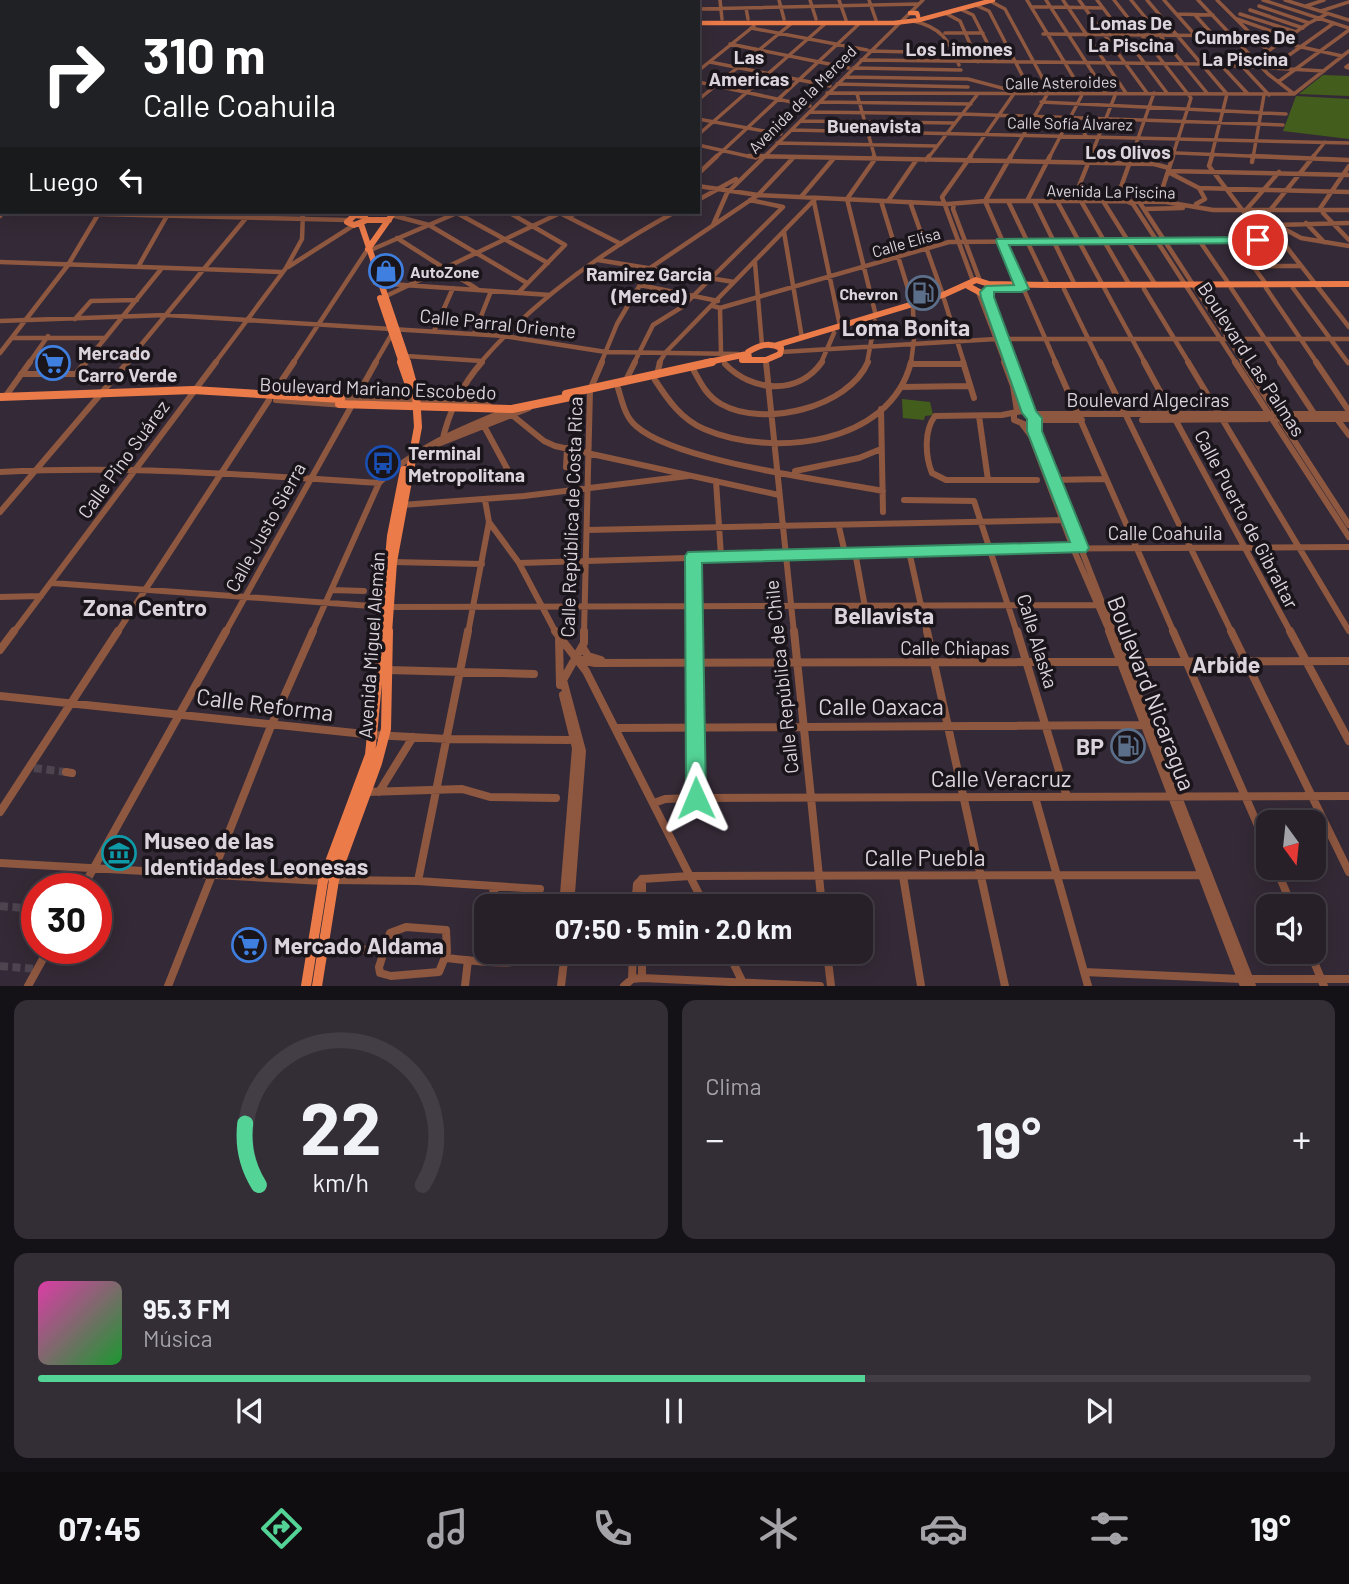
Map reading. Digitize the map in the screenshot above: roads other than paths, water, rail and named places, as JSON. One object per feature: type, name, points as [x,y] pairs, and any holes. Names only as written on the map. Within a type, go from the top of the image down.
[{"type":"main road","points":[[834,21],[876,19],[898,22],[976,2],[992,1]]},
{"type":"main road","points":[[700,21],[886,23],[926,20],[976,2]]},
{"type":"main road","points":[[910,13],[917,13],[918,16]]},
{"type":"main road","points":[[700,21],[825,21]]},
{"type":"main road","points":[[360,224],[361,214]]},
{"type":"main road","points":[[351,216],[349,224],[360,224],[394,215]]},
{"type":"main road","points":[[369,249],[394,215]]},
{"type":"main road","name":"Avenida Miguel Alemán","points":[[360,224],[415,404]]},
{"type":"main road","points":[[1021,287],[1064,289],[1129,284],[1349,286]]},
{"type":"main road","points":[[876,318],[802,338],[780,349],[766,359],[747,355],[753,348],[762,345],[780,349],[834,333],[974,286],[989,288],[1075,285],[1144,289],[1189,286]]},
{"type":"main road","points":[[974,286],[989,288]]},
{"type":"main road","points":[[1266,286],[1316,286]]},
{"type":"main road","name":"Avenida Miguel Alemán","points":[[306,985],[328,881],[370,755],[379,736],[385,607],[394,508],[418,427],[406,356],[392,330]]},
{"type":"main road","points":[[386,344],[396,344]]},
{"type":"main road","name":"Boulevard Mariano Escobedo","points":[[346,402],[520,404],[618,388],[747,355]]},
{"type":"main road","name":"Boulevard Mariano Escobedo","points":[[2,398],[191,393],[512,409],[625,382],[725,364],[747,355]]},
{"type":"main road","name":"Avenida Miguel Alemán","points":[[317,985],[323,951],[328,881],[372,792],[387,670],[385,607],[410,458]]},
{"type":"street","points":[[720,0],[722,19]]},
{"type":"street","points":[[748,0],[748,19]]},
{"type":"street","points":[[779,0],[784,19]]},
{"type":"street","points":[[810,0],[816,19]]},
{"type":"street","points":[[839,0],[846,20]]},
{"type":"street","points":[[1024,0],[1032,7],[1045,34]]},
{"type":"street","points":[[1024,0],[1081,93],[1071,118],[1046,162],[1030,201],[1075,285]]},
{"type":"street","points":[[1046,0],[1106,93]]},
{"type":"street","points":[[1063,0],[1126,93]]},
{"type":"street","points":[[1079,0],[1147,93]]},
{"type":"street","points":[[1097,0],[1167,93]]},
{"type":"street","points":[[1114,0],[1191,99],[1158,202]]},
{"type":"street","points":[[1131,0],[1207,94]]},
{"type":"street","points":[[1147,0],[1227,94],[1209,164],[1252,221],[1278,237],[1349,327]]},
{"type":"street","points":[[1164,0],[1195,35]]},
{"type":"street","points":[[1198,0],[1262,68],[1294,94],[1349,51]]},
{"type":"street","points":[[1217,0],[1268,51]]},
{"type":"street","points":[[1263,0],[1349,29]]},
{"type":"street","points":[[1304,6],[1324,0]]},
{"type":"street","points":[[992,1],[1005,9],[1049,92],[985,201],[1134,547],[1256,820]]},
{"type":"street","points":[[1290,1],[1349,20]]},
{"type":"street","points":[[870,2],[876,19]]},
{"type":"street","points":[[700,9],[918,2]]},
{"type":"street","name":"Avenida de la Merced","points":[[700,199],[734,181],[777,144],[801,121],[830,86],[910,13],[918,2]]},
{"type":"street","name":"Avenida de la Merced","points":[[712,226],[727,192],[781,135],[820,102],[918,2]]},
{"type":"street","points":[[976,2],[989,11],[1030,94]]},
{"type":"street","points":[[1235,18],[1269,2]]},
{"type":"street","points":[[1320,11],[1349,2]]},
{"type":"street","points":[[1259,6],[1309,23]]},
{"type":"street","points":[[1032,7],[1103,8]]},
{"type":"street","points":[[960,9],[974,15],[997,62]]},
{"type":"street","points":[[1250,10],[1300,30]]},
{"type":"street","points":[[1337,16],[1349,12]]},
{"type":"street","points":[[945,13],[958,19],[978,62]]},
{"type":"street","points":[[1177,14],[1213,15]]},
{"type":"street","points":[[1240,14],[1317,34]]},
{"type":"street","points":[[1255,60],[1309,23],[1327,14]]},
{"type":"street","points":[[1195,15],[1213,35]]},
{"type":"street","points":[[1235,18],[1288,37]]},
{"type":"street","points":[[926,20],[945,33],[968,87],[975,95],[971,104],[926,160]]},
{"type":"street","points":[[700,133],[825,21]]},
{"type":"street","points":[[700,70],[758,23]]},
{"type":"street","points":[[700,98],[792,23]]},
{"type":"street","points":[[700,172],[860,23]]},
{"type":"street","points":[[1270,68],[1334,23]]},
{"type":"street","points":[[751,29],[868,51],[953,53]]},
{"type":"street","points":[[1278,82],[1349,29]]},
{"type":"street","points":[[945,33],[983,33]]},
{"type":"street","points":[[1045,34],[1252,36],[1342,56]]},
{"type":"street","points":[[730,44],[851,68],[961,70]]},
{"type":"street","points":[[862,60],[1202,64],[1324,71]]},
{"type":"street","points":[[710,62],[830,86]]},
{"type":"street","points":[[1222,65],[1248,94]]},
{"type":"street","points":[[1242,66],[1266,95],[1252,159]]},
{"type":"street","points":[[845,77],[965,80],[1030,94],[1042,100],[1075,104],[1286,114]]},
{"type":"street","points":[[944,203],[943,195],[1011,95],[965,80]]},
{"type":"street","points":[[700,82],[810,109],[863,113],[1283,125]]},
{"type":"street","points":[[837,85],[968,87]]},
{"type":"street","name":"Calle Asteroides","points":[[827,93],[1294,94]]},
{"type":"street","points":[[1073,201],[1116,93]]},
{"type":"street","points":[[1116,201],[1154,93]]},
{"type":"street","points":[[857,94],[875,159]]},
{"type":"street","points":[[902,94],[914,132]]},
{"type":"street","points":[[820,102],[971,104]]},
{"type":"street","points":[[700,118],[781,135]]},
{"type":"street","points":[[1071,118],[1086,136]]},
{"type":"street","points":[[801,121],[955,123]]},
{"type":"street","name":"Calle Sofía Álvarez","points":[[791,130],[1349,143]]},
{"type":"street","points":[[1271,209],[1325,142]]},
{"type":"street","points":[[777,144],[936,146]]},
{"type":"street","points":[[700,146],[760,158],[1157,164],[1199,188],[1349,192]]},
{"type":"street","points":[[1153,152],[1252,159],[1349,160]]},
{"type":"street","name":"Calle República de Costa Rica","points":[[571,894],[582,751],[563,680],[566,671],[583,648],[589,392],[621,316],[650,268],[758,195],[793,158]]},
{"type":"street","points":[[801,197],[834,158]]},
{"type":"street","points":[[694,371],[699,386],[722,405],[743,412],[770,413],[804,409],[834,398],[861,374],[872,346],[876,318],[847,199],[875,159]]},
{"type":"street","points":[[888,201],[917,159]]},
{"type":"street","points":[[1349,166],[1346,175],[1331,191],[1321,212],[1349,240]]},
{"type":"street","points":[[1168,170],[1280,171],[1346,175]]},
{"type":"street","points":[[1243,210],[1265,190],[1280,171]]},
{"type":"street","name":"Avenida La Piscina","points":[[700,186],[718,191],[815,200],[944,203],[1126,201],[1158,202],[1206,210],[1349,210]]},
{"type":"street","points":[[1196,204],[1205,197],[1199,188]]},
{"type":"street","points":[[625,382],[653,325],[678,310],[694,296],[783,208],[750,200]]},
{"type":"street","points":[[721,353],[716,307],[718,301],[815,200]]},
{"type":"street","points":[[815,200],[840,326]]},
{"type":"street","points":[[716,307],[666,352],[658,366],[656,378],[667,404],[678,415],[730,438],[773,442],[836,435],[860,425],[881,409],[901,387],[911,365],[915,343],[913,307],[881,201]]},
{"type":"street","points":[[1008,201],[1048,285]]},
{"type":"street","name":"Calle Puerto de Gibraltar","points":[[1057,201],[1349,741]]},
{"type":"street","points":[[1082,201],[1129,284]]},
{"type":"street","points":[[1103,201],[1156,284]]},
{"type":"street","points":[[1126,201],[1133,204],[1141,202]]},
{"type":"street","points":[[910,202],[944,297],[974,398]]},
{"type":"street","name":"Boulevard Las Palmas","points":[[1141,202],[1160,241]]},
{"type":"street","name":"Boulevard Nicaragua","points":[[944,203],[962,241]]},
{"type":"street","name":"Boulevard Nicaragua","points":[[957,203],[952,207],[974,286],[1032,417],[1051,480],[1173,796]]},
{"type":"street","name":"Boulevard Las Palmas","points":[[1133,204],[1349,525]]},
{"type":"street","points":[[1144,209],[1183,208]]},
{"type":"street","points":[[0,353],[68,265],[98,214]]},
{"type":"street","points":[[138,267],[167,214]]},
{"type":"street","points":[[0,512],[114,374],[207,268],[249,214],[351,216]]},
{"type":"street","points":[[0,812],[369,249],[452,214]]},
{"type":"street","points":[[460,214],[548,263]]},
{"type":"street","points":[[512,214],[562,241],[564,247],[517,293]]},
{"type":"street","points":[[383,298],[555,214]]},
{"type":"street","points":[[563,214],[621,244]]},
{"type":"street","points":[[568,217],[574,214]]},
{"type":"street","points":[[442,441],[452,401],[504,335],[550,295],[598,260],[644,228],[671,214]]},
{"type":"street","name":"Calle Pino Suárez","points":[[0,650],[283,270],[302,239],[302,215]]},
{"type":"street","points":[[394,215],[428,225],[527,283]]},
{"type":"street","points":[[1306,223],[1325,243]]},
{"type":"street","points":[[1349,223],[1277,224],[1288,232],[1325,243],[1349,246]]},
{"type":"street","points":[[0,262],[283,270],[360,224]]},
{"type":"street","points":[[1278,237],[1281,229]]},
{"type":"street","points":[[784,232],[802,338]]},
{"type":"street","points":[[1278,237],[1288,232]]},
{"type":"street","name":"Calle Elisa","points":[[716,307],[962,241],[1160,241],[1278,237]]},
{"type":"street","points":[[398,238],[478,290]]},
{"type":"street","points":[[1199,240],[1315,416]]},
{"type":"street","points":[[1234,240],[1349,415]]},
{"type":"street","points":[[598,260],[734,282]]},
{"type":"street","points":[[755,263],[762,345]]},
{"type":"street","points":[[1252,266],[1300,266]]},
{"type":"street","points":[[76,374],[162,268]]},
{"type":"street","points":[[378,284],[550,295]]},
{"type":"street","points":[[640,285],[718,301]]},
{"type":"street","points":[[434,331],[453,288]]},
{"type":"street","name":"Boulevard Nicaragua","points":[[989,288],[999,339],[1013,386],[1016,412],[1013,418],[1031,436],[1051,480]]},
{"type":"street","points":[[1293,288],[1348,363]]},
{"type":"street","points":[[1064,289],[1349,872]]},
{"type":"street","points":[[1144,289],[1349,631]]},
{"type":"street","points":[[474,334],[491,291]]},
{"type":"street","points":[[75,319],[91,300],[137,300]]},
{"type":"street","name":"Calle Parral Oriente","points":[[0,321],[24,323],[166,315],[320,322],[392,330],[504,335],[606,352],[747,355]]},
{"type":"street","name":"Calle Justo Sierra","points":[[92,873],[313,477],[346,402],[386,344],[392,330]]},
{"type":"street","points":[[725,364],[743,381],[767,386],[794,383],[809,376],[821,363],[834,333]]},
{"type":"street","points":[[2,398],[47,336]]},
{"type":"street","points":[[13,338],[105,338]]},
{"type":"street","points":[[780,349],[829,349],[999,339],[1349,339]]},
{"type":"street","points":[[406,356],[482,361]]},
{"type":"street","name":"Calle República de Chile","points":[[766,359],[821,894]]},
{"type":"street","points":[[911,365],[963,364]]},
{"type":"street","points":[[21,374],[114,374]]},
{"type":"street","points":[[901,387],[970,386]]},
{"type":"street","points":[[618,388],[629,418],[635,426],[655,440],[689,452],[883,491]]},
{"type":"street","points":[[442,441],[512,415],[589,392]]},
{"type":"street","points":[[346,402],[484,402],[500,414]]},
{"type":"street","points":[[415,404],[488,411],[492,417]]},
{"type":"street","points":[[512,415],[520,404]]},
{"type":"street","points":[[168,985],[271,726],[379,483],[410,458],[433,445],[520,404]]},
{"type":"street","points":[[881,409],[883,512]]},
{"type":"street","points":[[1032,417],[1016,412],[991,416],[942,415],[930,419],[928,463],[932,473],[941,479],[1037,480]]},
{"type":"street","points":[[512,415],[548,444],[779,495]]},
{"type":"street","name":"Boulevard Algeciras","points":[[1032,417],[1349,415]]},
{"type":"street","name":"Boulevard Algeciras","points":[[1315,416],[1337,419],[1349,415]]},
{"type":"street","points":[[979,416],[988,480]]},
{"type":"street","points":[[991,416],[1019,423],[1032,417]]},
{"type":"street","name":"Boulevard Las Palmas","points":[[1275,417],[1349,537]]},
{"type":"street","points":[[1337,419],[1349,435]]},
{"type":"street","points":[[484,426],[510,474]]},
{"type":"street","points":[[566,467],[567,449]]},
{"type":"street","points":[[786,472],[818,468],[881,449]]},
{"type":"street","points":[[0,472],[35,470],[222,473],[379,483]]},
{"type":"street","points":[[402,505],[485,500],[688,476]]},
{"type":"street","points":[[1051,480],[1105,480]]},
{"type":"street","points":[[716,481],[721,556]]},
{"type":"street","points":[[418,881],[449,740],[482,564],[489,522],[485,500]]},
{"type":"street","name":"Calle Alaska","points":[[904,500],[974,501],[1027,662],[1067,797]]},
{"type":"street","points":[[587,530],[839,527],[1066,520]]},
{"type":"street","points":[[489,522],[519,563],[559,638],[577,659],[617,728],[699,894]]},
{"type":"street","points":[[839,527],[845,553]]},
{"type":"street","name":"Calle Coahuila","points":[[519,563],[991,549],[1349,547]]},
{"type":"street","points":[[909,551],[936,663],[1005,985]]},
{"type":"street","points":[[855,552],[865,607]]},
{"type":"street","points":[[694,556],[696,798]]},
{"type":"street","points":[[393,562],[482,564]]},
{"type":"street","points":[[52,583],[385,607],[1101,605]]},
{"type":"street","points":[[332,590],[364,591]]},
{"type":"street","points":[[0,597],[41,596]]},
{"type":"street","points":[[559,638],[559,680],[576,748],[564,894]]},
{"type":"street","points":[[583,648],[588,656],[602,662]]},
{"type":"street","name":"Calle Chiapas","points":[[577,659],[590,663],[1349,662]]},
{"type":"street","name":"Boulevard Nicaragua","points":[[1122,662],[1144,725],[1247,982]]},
{"type":"street","points":[[387,670],[534,674]]},
{"type":"street","name":"Calle Reforma","points":[[0,696],[379,736],[449,740],[569,740]]},
{"type":"street","name":"Calle Oaxaca","points":[[617,728],[1144,725]]},
{"type":"street","points":[[372,792],[413,737]]},
{"type":"street","points":[[372,792],[468,790],[489,797],[556,799]]},
{"type":"street","name":"Calle Veracruz","points":[[654,803],[665,799],[696,798],[1349,796]]},
{"type":"street","points":[[1035,797],[1088,985]]},
{"type":"street","points":[[0,863],[212,876],[328,881],[418,881],[540,889]]},
{"type":"street","name":"Calle Puebla","points":[[642,879],[819,875],[1205,875]]},
{"type":"street","points":[[903,876],[921,985]]},
{"type":"street","points":[[636,894],[637,884],[642,879]]},
{"type":"street","points":[[642,879],[642,894]]},
{"type":"street","points":[[492,887],[495,894]]},
{"type":"street","points":[[397,928],[442,928],[448,933],[445,958],[437,974],[380,973],[379,967],[385,949],[389,935],[397,928]]},
{"type":"street","points":[[323,951],[385,949]]},
{"type":"street","points":[[445,958],[474,960]]},
{"type":"street","points":[[465,985],[468,960]]},
{"type":"street","points":[[29,985],[40,964]]},
{"type":"street","points":[[561,985],[564,964]]},
{"type":"street","points":[[638,964],[633,981],[820,985]]},
{"type":"street","points":[[734,964],[743,983]]},
{"type":"street","points":[[828,964],[831,985]]},
{"type":"street","points":[[1315,964],[1323,982]]},
{"type":"street","points":[[1084,972],[1247,982],[1334,982],[1349,979]]},
{"type":"tunnel","points":[[34,768],[66,772]]},
{"type":"tunnel","points":[[0,906],[21,908]]},
{"type":"tunnel","points":[[0,966],[37,969]]},
{"type":"place","name":"AutoZone","points":[[386,271]]},
{"type":"place","name":"Chevron","points":[[923,293]]},
{"type":"place","name":"Mercado Carro Verde","points":[[53,363]]},
{"type":"place","name":"Terminal Metropolitana","points":[[383,463]]},
{"type":"place","name":"BP","points":[[1128,746]]},
{"type":"place","name":"Museo de las Identidades Leonesas","points":[[119,853]]},
{"type":"place","name":"Mercado Aldama","points":[[249,945]]},
{"type":"district","name":"Lomas De La Piscina","points":[[1131,33]]},
{"type":"district","name":"Cumbres De La Piscina","points":[[1245,47]]},
{"type":"district","name":"Los Limones","points":[[959,48]]},
{"type":"district","name":"Las Americas","points":[[749,67]]},
{"type":"district","name":"Buenavista","points":[[874,125]]},
{"type":"district","name":"Los Olivos","points":[[1128,151]]},
{"type":"district","name":"Ramirez Garcia (Merced)","points":[[649,284]]},
{"type":"district","name":"Loma Bonita","points":[[906,327]]},
{"type":"district","name":"Zona Centro","points":[[145,607]]},
{"type":"district","name":"Bellavista","points":[[884,615]]},
{"type":"district","name":"Arbide","points":[[1226,664]]}]
